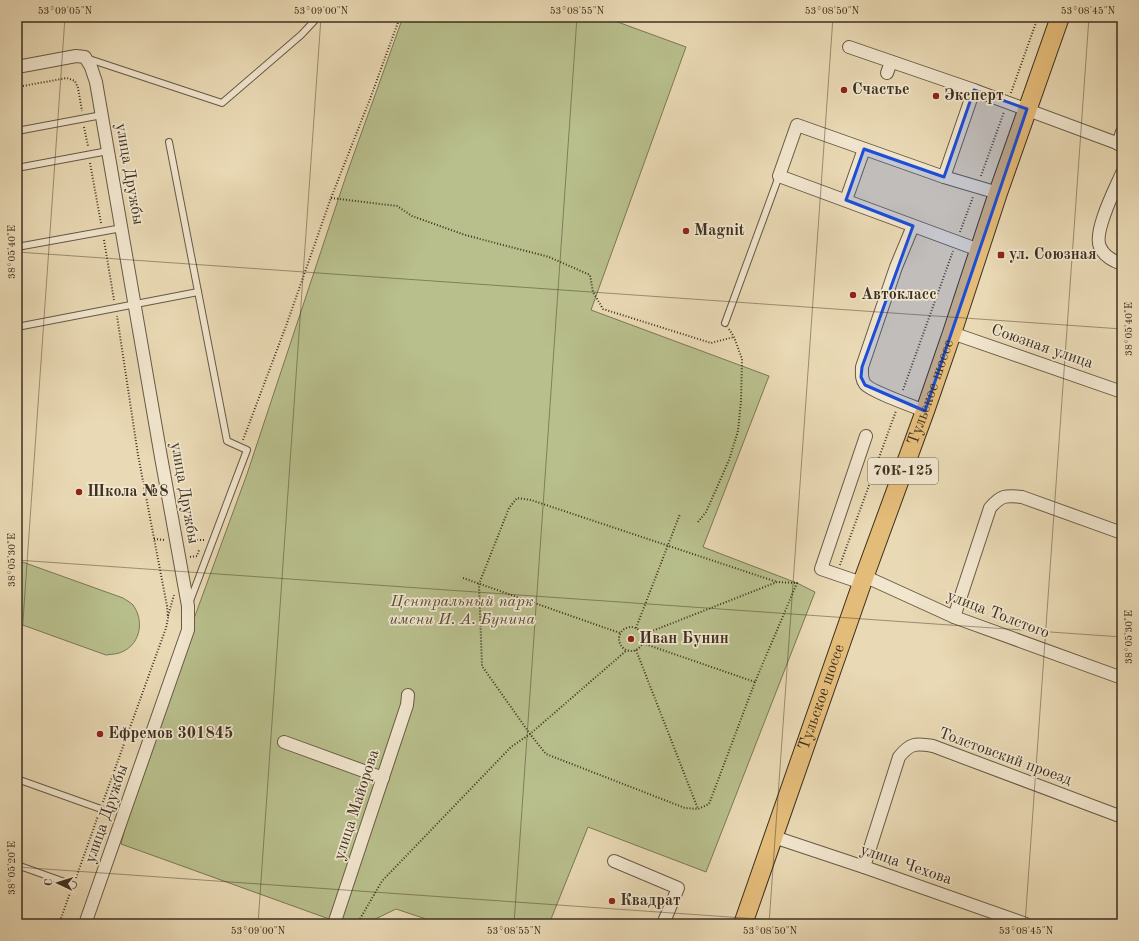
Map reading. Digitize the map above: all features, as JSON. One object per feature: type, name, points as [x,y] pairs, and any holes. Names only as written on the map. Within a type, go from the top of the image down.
[{"type":"main road","name":"Тульское шоссе","points":[[743,924],[863,579],[925,411],[998,193],[1060,17]]},
{"type":"street","points":[[849,47],[1008,102],[1120,144],[1122,132]]},
{"type":"street","points":[[17,67],[76,56],[85,57]]},
{"type":"street","name":"улица Дружбы","points":[[85,57],[91,67],[96,82],[188,606],[188,630],[85,924]]},
{"type":"street","points":[[887,74],[891,62]]},
{"type":"street","points":[[944,177],[974,90]]},
{"type":"street","points":[[979,250],[779,176],[796,125],[944,177],[998,193]]},
{"type":"street","points":[[846,200],[864,149]]},
{"type":"street","points":[[1122,173],[1102,222],[1098,236],[1099,246],[1106,255],[1114,261],[1122,264]]},
{"type":"street","points":[[913,226],[891,281],[862,367],[861,377],[865,385],[925,411]]},
{"type":"street","name":"Союзная улица","points":[[952,333],[1122,392]]},
{"type":"street","name":"улица Толстого","points":[[866,436],[821,569],[863,579],[954,617],[1122,678]]},
{"type":"street","points":[[954,617],[990,508],[997,500],[1004,496],[1012,495],[1022,497],[1122,533]]},
{"type":"street","name":"улица Майорова","points":[[334,924],[407,705],[408,695]]},
{"type":"street","points":[[284,742],[383,778]]},
{"type":"street","name":"Толстовский проезд","points":[[864,867],[899,757],[905,749],[914,744],[933,746],[1122,817]]},
{"type":"street","name":"улица Чехова","points":[[774,837],[1026,924]]},
{"type":"street","points":[[614,861],[678,888],[663,924]]},
{"type":"lane","points":[[85,57],[222,103],[302,35],[318,17]]},
{"type":"lane","points":[[17,131],[102,115]]},
{"type":"lane","points":[[169,142],[227,441],[247,450],[188,606]]},
{"type":"lane","points":[[17,168],[108,150]]},
{"type":"lane","points":[[725,323],[779,176]]},
{"type":"lane","points":[[17,247],[122,228]]},
{"type":"lane","points":[[17,327],[198,292]]},
{"type":"lane","points":[[17,778],[101,809]]},
{"type":"lane","points":[[17,865],[73,886]]},
{"type":"path","points":[[241,447],[331,198],[400,17]]},
{"type":"path","points":[[837,574],[1038,17]]},
{"type":"path","points":[[17,87],[67,78],[75,81],[78,88],[138,455],[167,606],[168,618],[166,628],[140,700]]},
{"type":"path","points":[[331,198],[396,206],[412,216],[465,235],[549,257],[590,275],[593,292],[603,309],[711,344],[734,337]]},
{"type":"path","points":[[698,522],[706,512],[729,460],[738,431],[741,401],[742,359],[734,337],[725,323]]},
{"type":"path","points":[[517,498],[531,500],[668,546],[777,582],[797,583],[755,682],[709,804],[698,809],[685,808],[546,754],[482,666],[480,584],[510,508],[517,498]]},
{"type":"path","points":[[636,628],[680,514]]},
{"type":"path","points":[[204,540],[206,533]]},
{"type":"path","points":[[463,578],[620,633]]},
{"type":"path","points":[[642,635],[777,582]]},
{"type":"path","points":[[627,628],[636,628],[642,635],[642,643],[640,647],[632,651],[622,648],[619,638],[620,633],[627,628]]},
{"type":"path","points":[[642,643],[755,682]]},
{"type":"path","points":[[357,924],[382,881],[511,747],[530,734],[627,650]]},
{"type":"path","points":[[636,650],[698,809]]},
{"type":"highlighted area","points":[[974,90],[1027,109],[925,411],[865,385],[861,377],[862,367],[913,226],[846,200],[864,149],[944,177]]},
{"type":"green space","name":"Центральный парк имени И. А. Бунина","points":[[403,17],[604,17],[686,47],[591,310],[769,376],[703,547],[797,583],[815,592],[706,872],[588,827],[549,924],[441,924],[396,909],[365,924],[343,924],[121,844],[144,755],[247,474],[346,176]]},
{"type":"green space","points":[[17,560],[123,598],[129,602],[133,605],[139,617],[139,630],[134,642],[130,647],[122,652],[106,655],[17,623]]},
{"type":"place","name":"Счастье","points":[[844,90]]},
{"type":"place","name":"Эксперт","points":[[936,96]]},
{"type":"place","name":"Magnit","points":[[686,231]]},
{"type":"place","name":"ул. Союзная","points":[[1001,255]]},
{"type":"place","name":"Автокласс","points":[[853,295]]},
{"type":"place","name":"Школа №8","points":[[79,492]]},
{"type":"place","name":"Иван Бунин","points":[[631,639]]},
{"type":"place","name":"Ефремов 301845","points":[[100,734]]},
{"type":"place","name":"Квадрат","points":[[612,901]]}]
